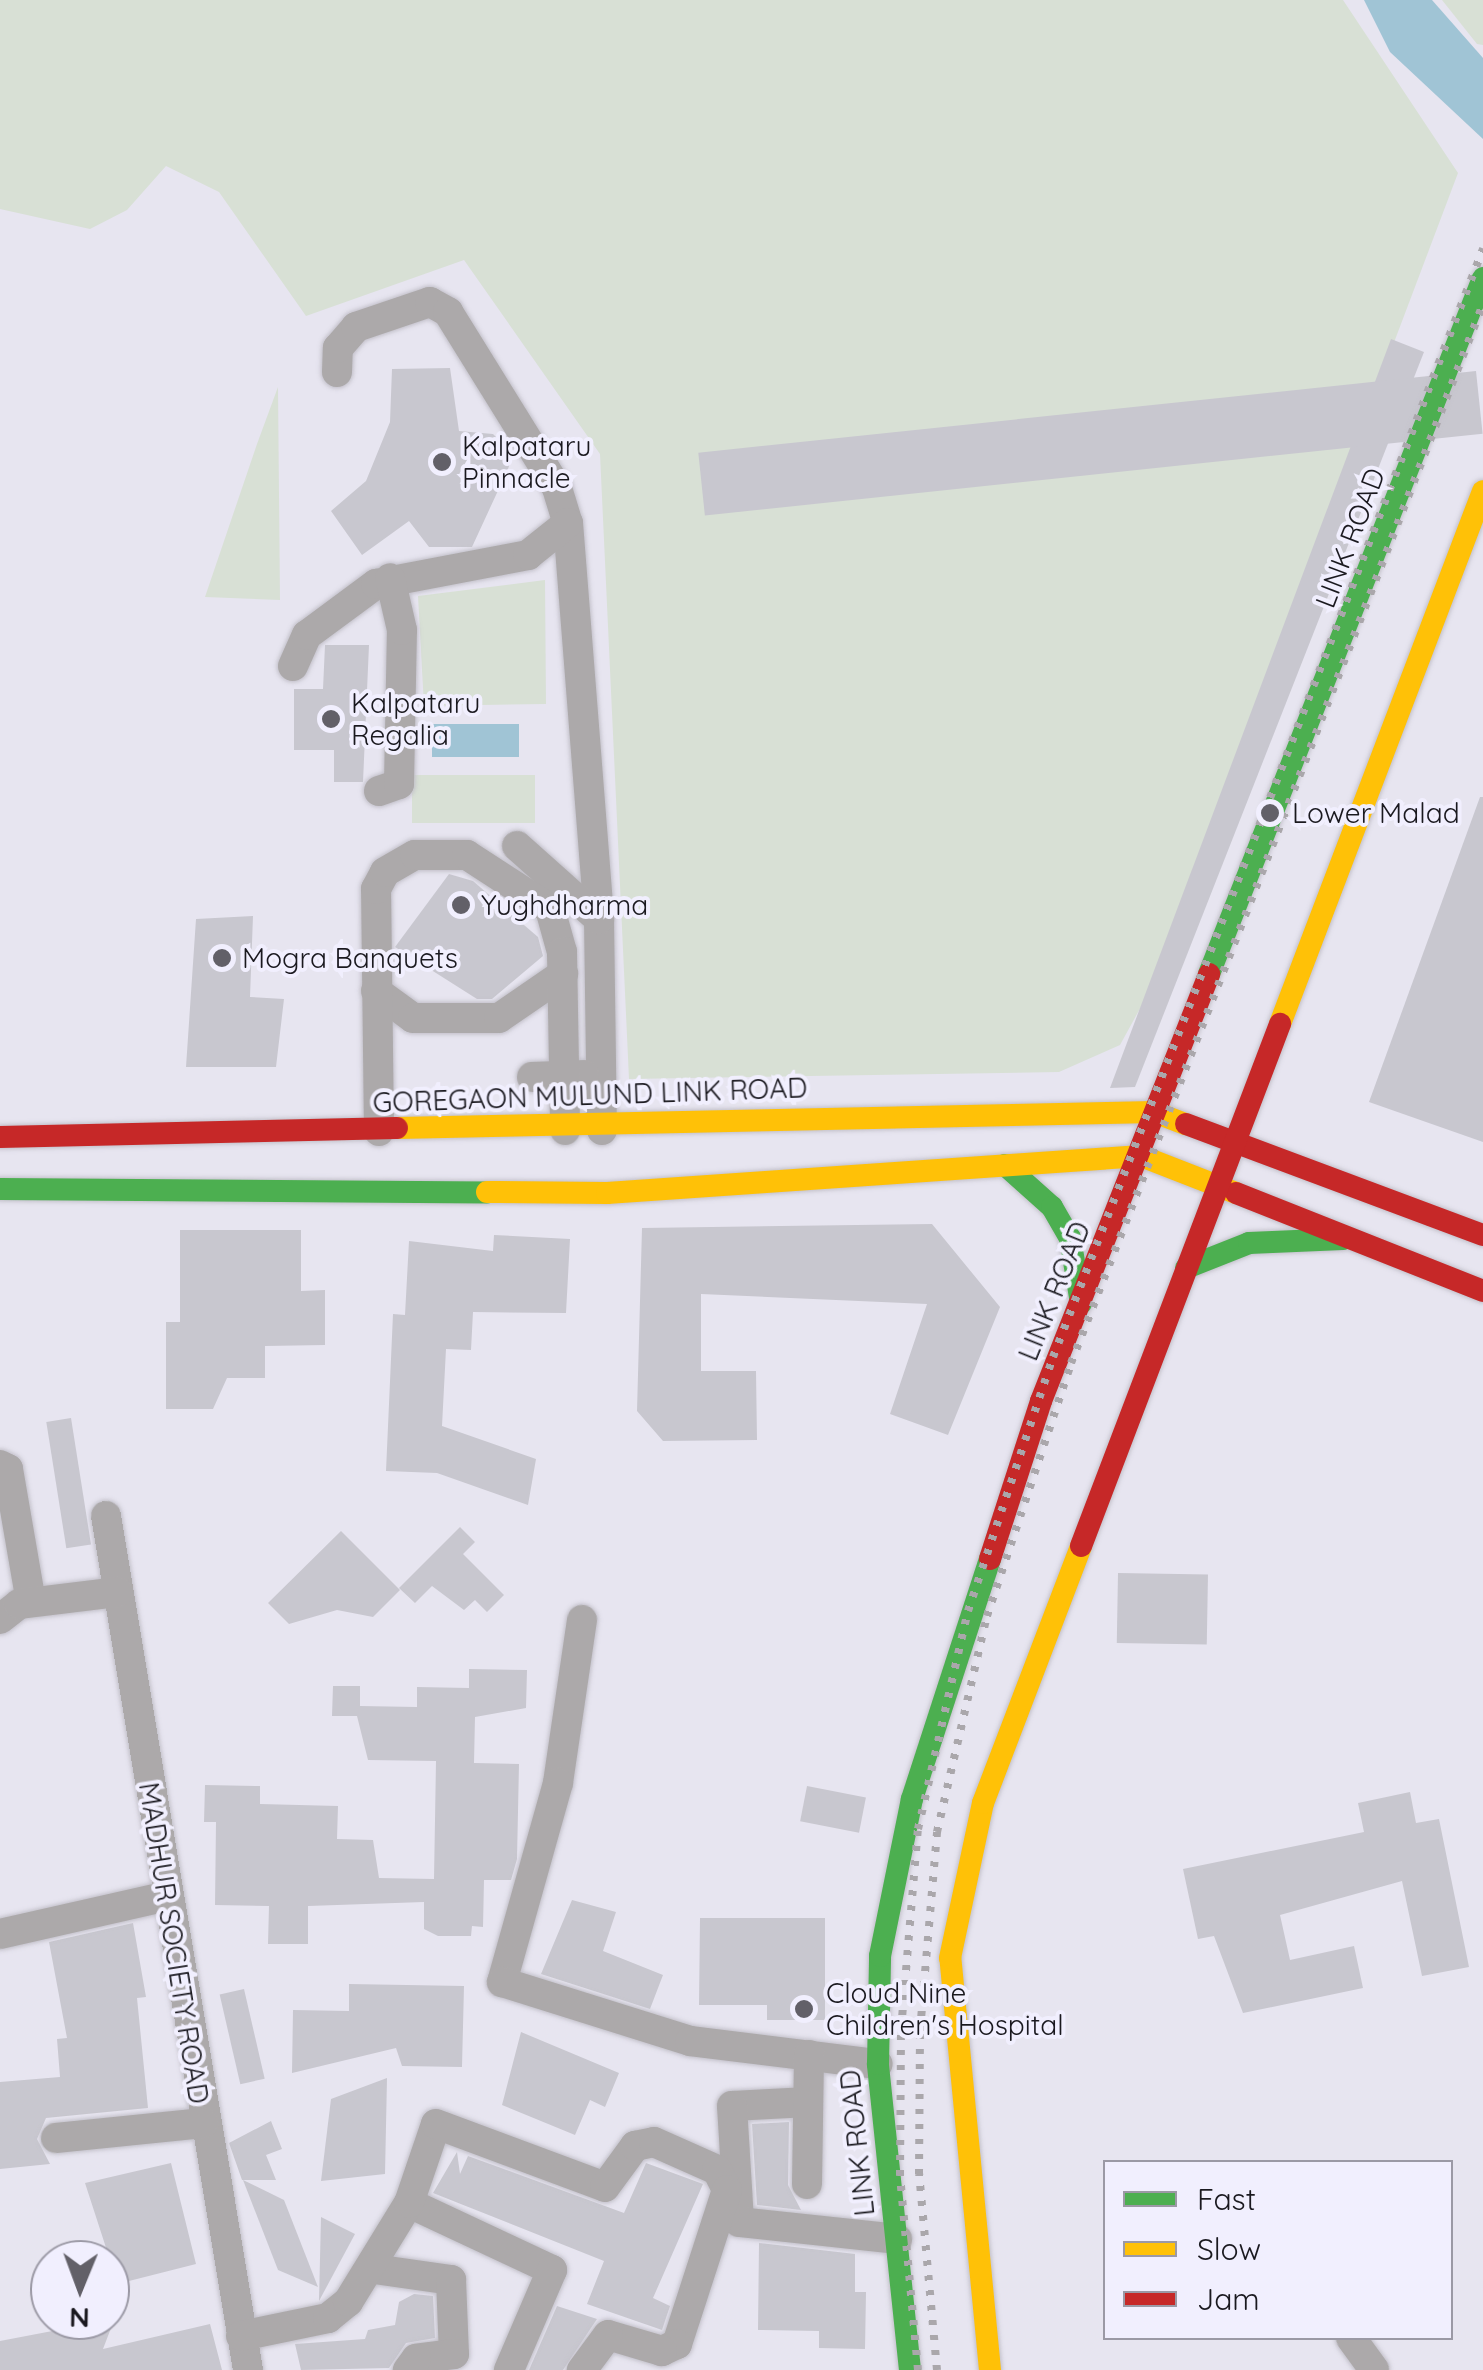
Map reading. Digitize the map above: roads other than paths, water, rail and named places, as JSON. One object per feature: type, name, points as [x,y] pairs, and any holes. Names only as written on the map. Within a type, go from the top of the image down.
[{"type":"main road","name":"LINK ROAD","points":[[910,2370],[878,2064],[880,1956],[912,1800],[1081,1303],[1142,1156],[1154,1112],[1483,278]]},
{"type":"main road","points":[[990,2370],[950,1958],[983,1803],[1483,491]]},
{"type":"main road","name":"GOREGAON MULUND LINK ROAD","points":[[0,1137],[583,1130],[1154,1112],[1483,1235]]},
{"type":"main road","points":[[122,1190],[124,1135]]},
{"type":"main road","points":[[0,1190],[607,1193],[1142,1156],[1483,1292]]},
{"type":"main road","points":[[1005,1166],[1052,1207],[1070,1238],[1081,1303]]},
{"type":"main road","points":[[1343,1239],[1361,1189]]},
{"type":"main road","points":[[1186,1268],[1249,1243],[1343,1239]]},
{"type":"street","points":[[337,372],[338,348],[356,327],[412,302],[448,312],[557,488],[568,523],[599,919],[582,1075]]},
{"type":"street","points":[[294,666],[307,635],[390,578],[528,555],[568,523]]},
{"type":"street","points":[[379,791],[399,784],[402,630],[390,578]]},
{"type":"street","points":[[517,846],[599,919]]},
{"type":"street","points":[[379,1131],[376,889],[385,872],[415,855],[467,855],[550,909],[569,983],[582,1075],[583,1130]]},
{"type":"street","points":[[376,992],[413,1018],[499,1018],[569,983]]},
{"type":"street","points":[[532,1077],[582,1075]]},
{"type":"street","points":[[0,1464],[31,1602]]},
{"type":"street","name":"MADHUR SOCIETY ROAD","points":[[106,1516],[248,2370]]},
{"type":"street","points":[[0,1619],[31,1602],[118,1592]]},
{"type":"street","points":[[582,1620],[558,1783],[502,1982],[690,2041],[878,2064]]},
{"type":"street","points":[[0,1934],[167,1896]]},
{"type":"street","points":[[807,2184],[809,2055]]},
{"type":"street","points":[[808,2102],[732,2106],[739,2222],[897,2239]]},
{"type":"street","points":[[56,2138],[204,2123]]},
{"type":"street","points":[[241,2336],[328,2318],[374,2269],[409,2203],[436,2124],[605,2187],[635,2146],[654,2142],[717,2170],[727,2190],[677,2344],[662,2351],[608,2335],[582,2370]]},
{"type":"street","points":[[409,2203],[552,2270],[509,2370]]},
{"type":"street","points":[[374,2269],[451,2280],[454,2354],[416,2359],[408,2370]]},
{"type":"street","points":[[1352,2340],[1374,2370]]},
{"type":"water","points":[[1364,0],[1432,0],[1483,58],[1483,139],[1390,52]]},
{"type":"water","points":[[432,724],[519,724],[519,757],[432,757]]},
{"type":"railway","points":[[918,2370],[900,2175],[901,2030],[918,1829],[968,1611],[1053,1357],[1483,249]]},
{"type":"railway","points":[[937,2370],[919,2174],[920,2031],[937,1832],[987,1616],[1071,1363],[1483,304]]},
{"type":"place","name":"Kalpataru Pinnacle","points":[[442,462]]},
{"type":"place","name":"Kalpataru Regalia","points":[[331,719]]},
{"type":"place","name":"Lower Malad","points":[[1270,813]]},
{"type":"place","name":"Yughdharma","points":[[461,905]]},
{"type":"place","name":"Mogra Banquets","points":[[222,958]]},
{"type":"place","name":"Cloud Nine Children's Hospital","points":[[804,2009]]}]
